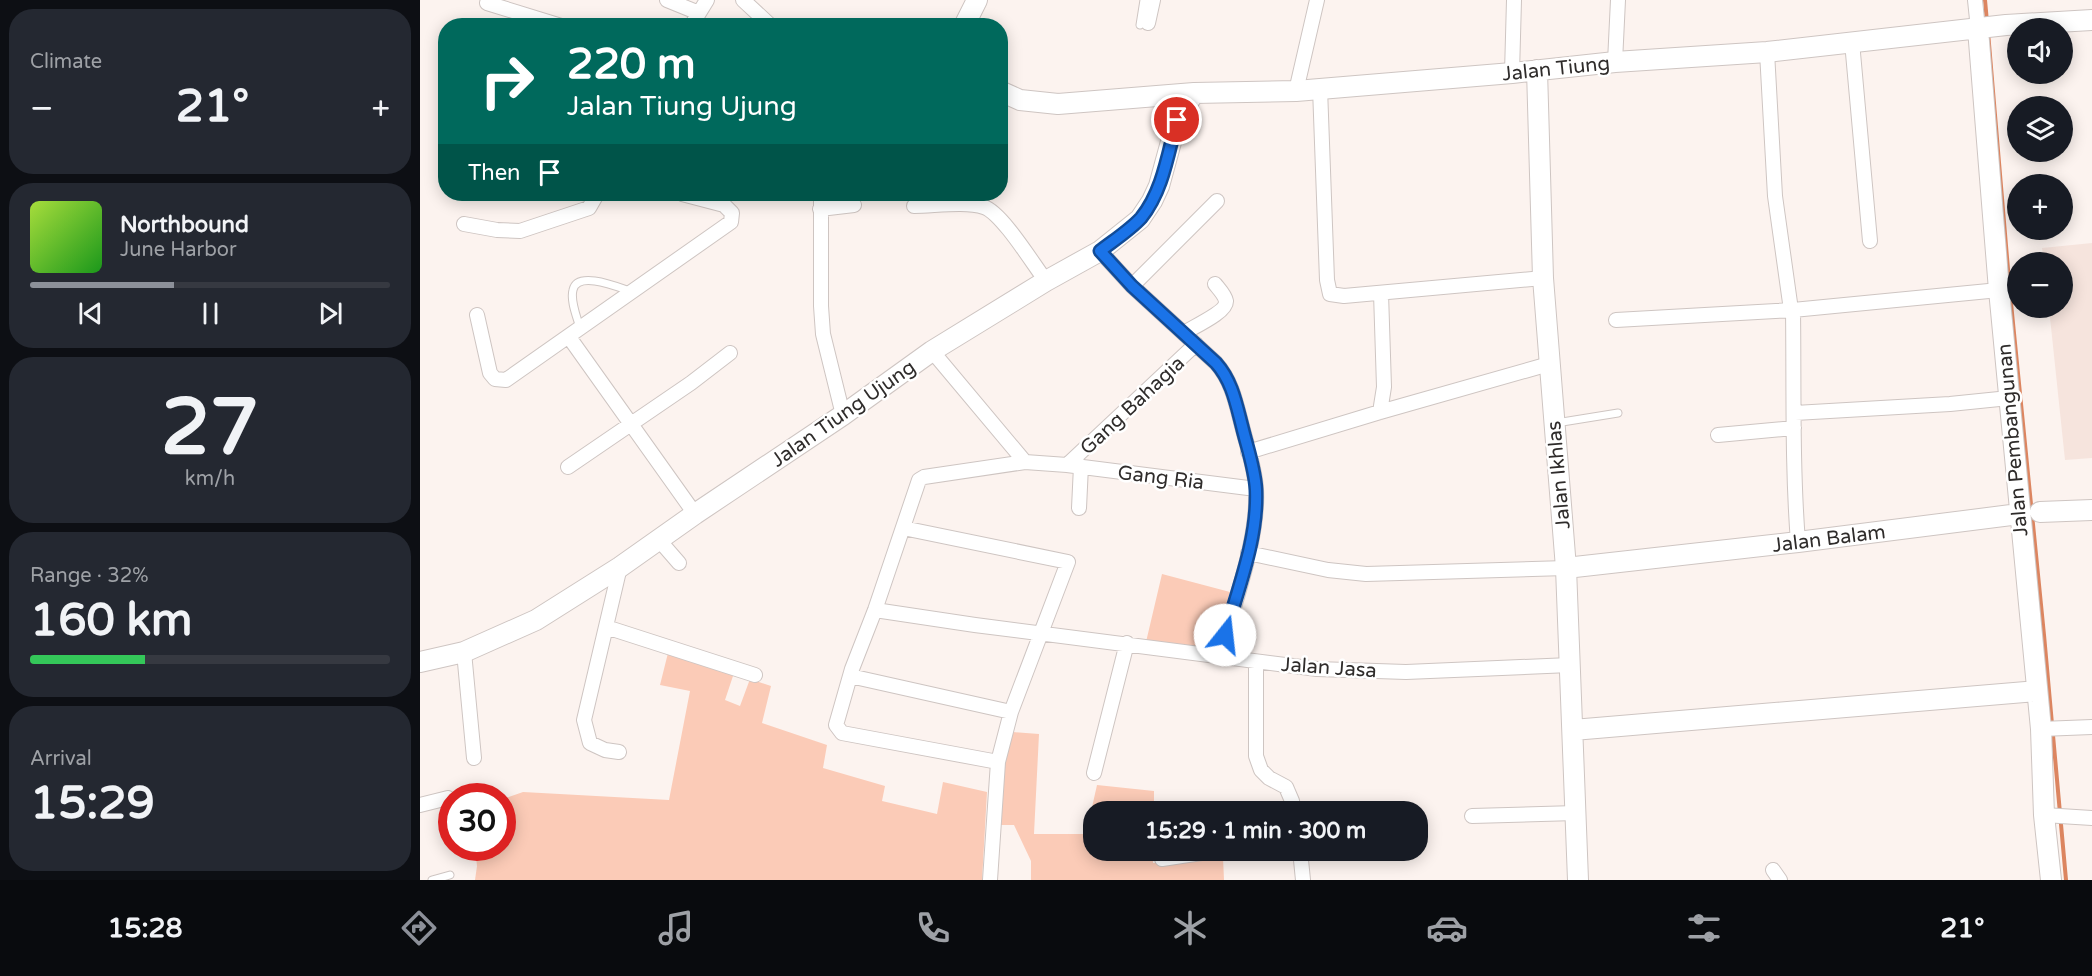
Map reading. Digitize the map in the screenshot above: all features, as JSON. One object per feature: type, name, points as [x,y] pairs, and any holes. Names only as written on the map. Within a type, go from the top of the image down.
[{"type":"street","points":[[667,0],[694,18]]},
{"type":"street","points":[[696,18],[707,0]]},
{"type":"street","points":[[743,0],[762,18]]},
{"type":"street","points":[[968,18],[977,0]]},
{"type":"street","points":[[1145,20],[1153,0]]},
{"type":"street","points":[[1296,91],[1317,0]]},
{"type":"street","points":[[1512,73],[1514,0]]},
{"type":"street","points":[[1615,62],[1618,0]]},
{"type":"street","name":"Jalan Pembangunan","points":[[1975,0],[1980,28],[2009,398],[2027,513],[2036,691],[2041,729],[2051,880]]},
{"type":"street","points":[[487,3],[535,18]]},
{"type":"street","name":"Jalan Tiung","points":[[1008,95],[1020,100],[1058,104],[1194,93],[1296,91],[1615,62],[1767,52],[2006,25],[2092,20]]},
{"type":"street","points":[[1852,42],[1870,241]]},
{"type":"street","points":[[1767,52],[1775,196],[1792,310],[1795,413],[1793,486],[1798,542]]},
{"type":"street","name":"Jalan Ikhlas","points":[[1537,70],[1543,278],[1566,568],[1578,880]]},
{"type":"street","points":[[1320,88],[1328,291],[1333,296],[1543,278]]},
{"type":"street","name":"Jalan Tiung Ujung","points":[[420,662],[464,652],[536,620],[620,567],[843,415],[932,351],[1046,281],[1100,251],[1140,219],[1152,201],[1159,186],[1177,120],[1194,93]]},
{"type":"street","points":[[464,224],[497,230],[520,231],[589,208],[593,201]]},
{"type":"street","points":[[477,315],[490,373],[495,379],[506,380],[731,222],[732,213],[724,206],[706,201]]},
{"type":"street","points":[[821,201],[823,334],[843,415]]},
{"type":"street","points":[[1132,286],[1217,201]]},
{"type":"street","points":[[820,209],[854,206]]},
{"type":"street","points":[[914,206],[984,207],[998,216],[1046,281]]},
{"type":"street","points":[[1100,251],[1132,286],[1225,373],[1233,391],[1256,489],[1254,524],[1248,553],[1220,655]]},
{"type":"street","points":[[1184,333],[1221,311],[1226,305],[1226,298],[1215,284]]},
{"type":"street","points":[[1616,320],[1792,310],[1999,290]]},
{"type":"street","points":[[1380,412],[1384,387],[1381,293]]},
{"type":"street","points":[[575,332],[631,423],[695,514]]},
{"type":"street","name":"Gang Bahagia","points":[[1074,466],[1196,344]]},
{"type":"street","points":[[932,351],[1025,462]]},
{"type":"street","points":[[568,467],[691,383],[730,353]]},
{"type":"street","points":[[1248,452],[1549,364]]},
{"type":"street","points":[[1795,413],[1950,405],[2009,398]]},
{"type":"street","points":[[1718,435],[1794,428]]},
{"type":"street","name":"Gang Ria","points":[[903,528],[916,486],[924,477],[1025,462],[1256,489]]},
{"type":"street","points":[[1074,466],[1079,508]]},
{"type":"street","name":"Jalan Balam","points":[[1566,568],[2027,513],[2092,510]]},
{"type":"street","points":[[990,880],[998,762],[1011,712],[1068,561],[903,528],[850,676],[836,722],[837,729],[842,733],[998,762]]},
{"type":"street","points":[[659,540],[679,563]]},
{"type":"street","points":[[1248,553],[1328,570],[1366,574],[1566,568]]},
{"type":"street","points":[[619,752],[605,750],[590,742],[584,720],[620,567]]},
{"type":"street","name":"Jalan Jasa","points":[[875,610],[1317,669],[1406,672],[1570,665]]},
{"type":"street","points":[[606,627],[755,675]]},
{"type":"street","points":[[1094,773],[1127,643]]},
{"type":"street","points":[[464,652],[474,758]]},
{"type":"street","points":[[1256,662],[1256,756],[1261,770],[1269,778],[1286,787],[1292,801]]},
{"type":"street","points":[[850,676],[1011,712]]},
{"type":"street","points":[[1573,730],[2036,691]]},
{"type":"street","points":[[2041,729],[2092,727]]},
{"type":"street","points":[[420,806],[438,801]]},
{"type":"street","points":[[1472,816],[1576,813]]},
{"type":"street","points":[[2046,815],[2092,818]]},
{"type":"street","points":[[1301,861],[1303,880]]},
{"type":"lane","points":[[1144,0],[1145,20]]},
{"type":"lane","points":[[575,332],[572,296],[573,289],[578,282],[583,280],[599,282],[631,291]]},
{"type":"lane","points":[[1554,423],[1618,413]]},
{"type":"lane","points":[[432,880],[450,875]]},
{"type":"shaded area","points":[[2092,243],[2092,458],[2065,460],[2050,318],[2073,318],[2073,252],[2043,252],[2042,248]]},
{"type":"shaded area","points":[[1162,574],[1230,592],[1215,643],[1209,648],[1146,642]]},
{"type":"shaded area","points":[[668,653],[734,673],[725,700],[740,706],[750,679],[771,686],[762,723],[827,745],[823,768],[885,786],[882,801],[937,814],[943,782],[987,792],[982,880],[475,880],[476,861],[516,861],[516,794],[523,792],[669,800],[690,691],[660,685]]},
{"type":"shaded area","points":[[1013,732],[1039,734],[1034,834],[1083,834],[1083,861],[1153,861],[1153,863],[1223,861],[1224,880],[1031,880],[1031,861],[1014,825],[999,825],[1003,769]]},
{"type":"shaded area","points":[[1097,785],[1154,791],[1154,801],[1093,801]]},
{"type":"waterway","points":[[1985,0],[1987,22]]},
{"type":"waterway","points":[[1988,32],[2010,293],[2066,880]]},
{"type":"route","points":[[1177,120],[1159,186],[1152,201],[1140,219],[1100,251],[1132,286],[1216,363],[1225,373],[1233,391],[1256,489],[1254,524],[1248,553],[1225,635]]}]
